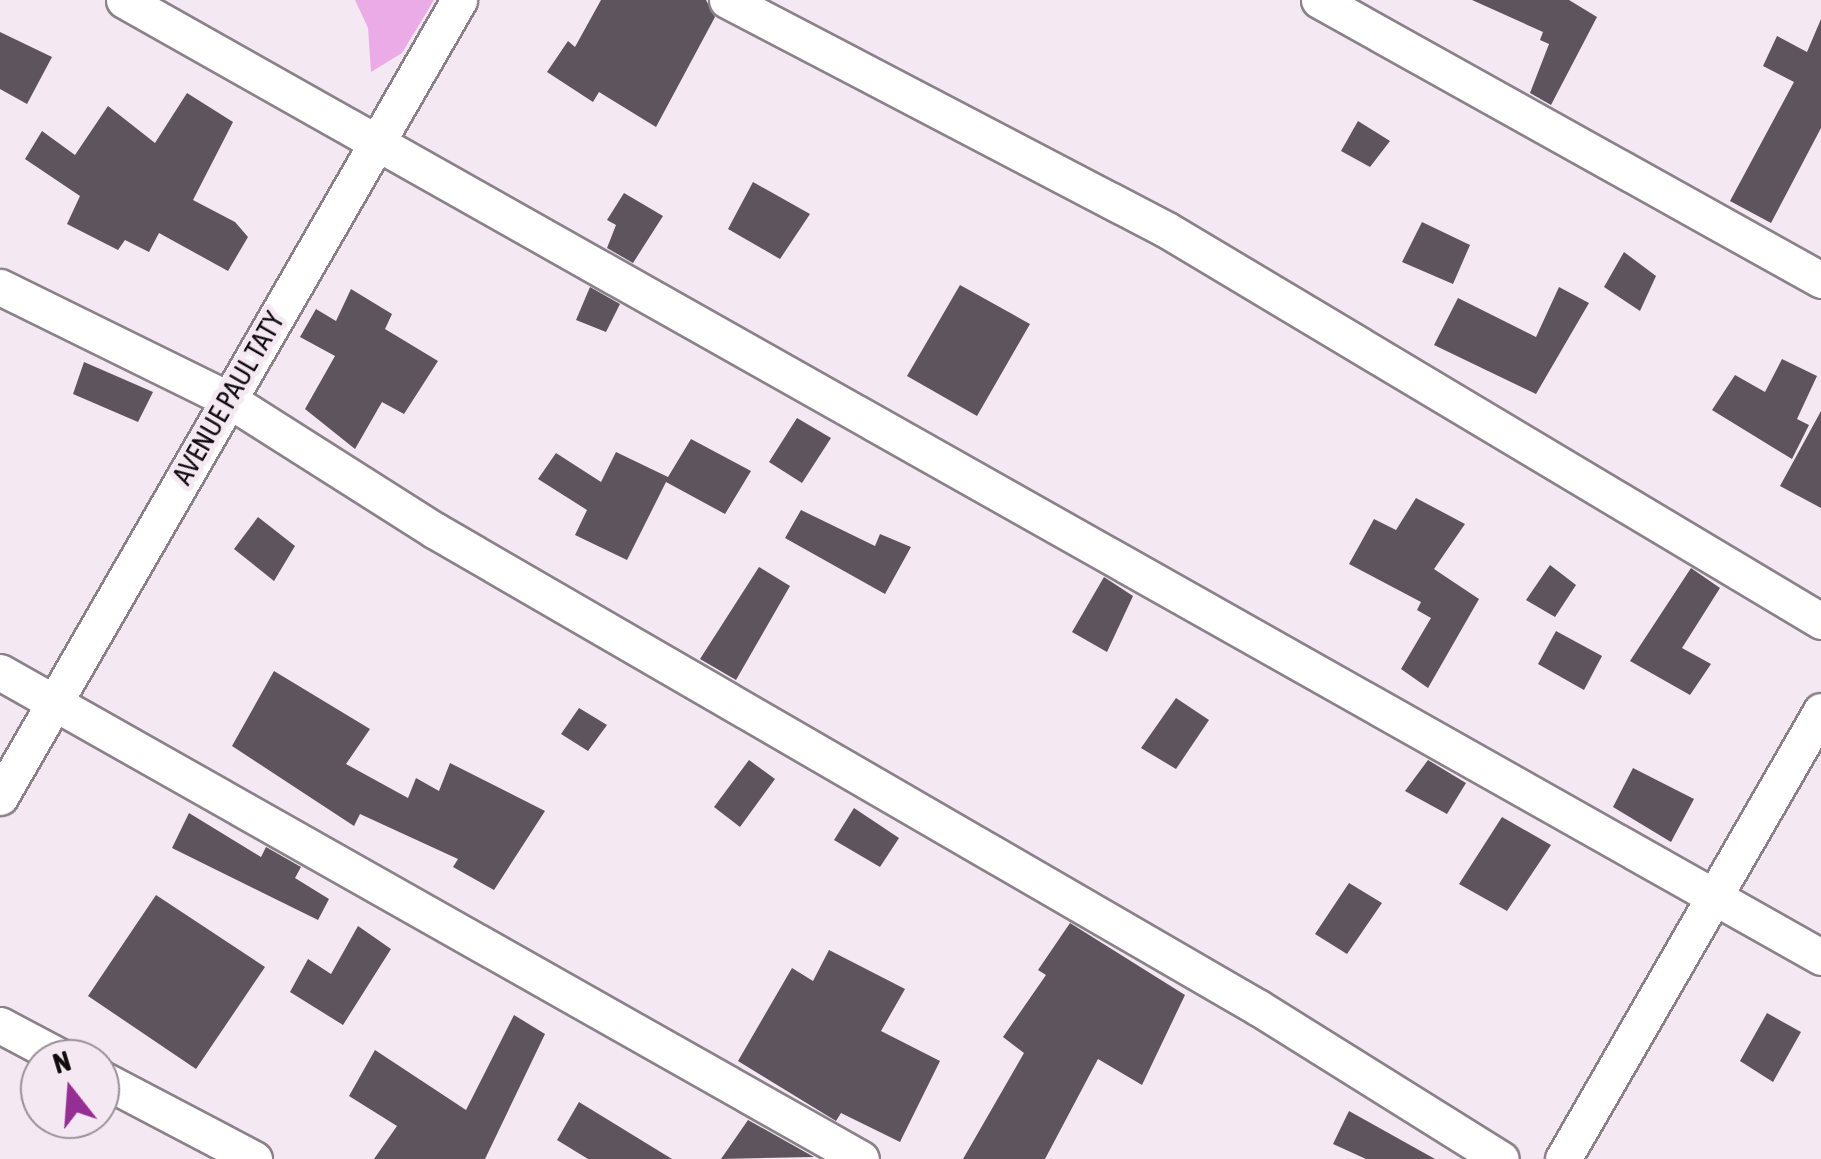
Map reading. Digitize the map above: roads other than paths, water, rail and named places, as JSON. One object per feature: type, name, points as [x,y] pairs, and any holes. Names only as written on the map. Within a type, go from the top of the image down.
[{"type":"street","points":[[124,0],[251,68],[376,148],[1714,893],[1821,957]]},
{"type":"street","name":"AVENUE PAUL TATY","points":[[0,797],[458,0]]},
{"type":"street","points":[[726,0],[1167,230],[1821,622]]},
{"type":"street","points":[[1319,0],[1821,280]]},
{"type":"street","points":[[0,288],[226,398],[434,530],[1259,1008],[1502,1159]]},
{"type":"street","points":[[0,672],[55,698],[861,1159]]},
{"type":"street","points":[[1563,1159],[1821,711]]},
{"type":"street","points":[[0,1025],[26,1039]]},
{"type":"street","points":[[120,1089],[254,1159]]}]
